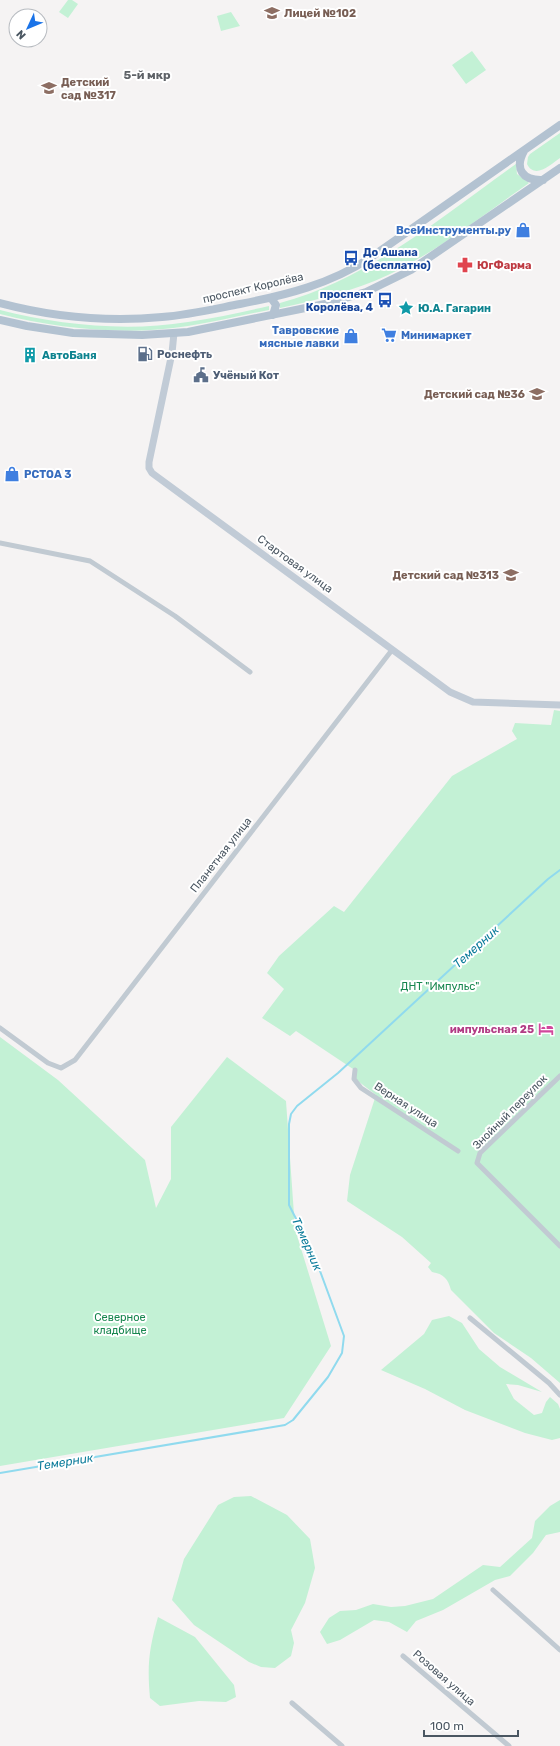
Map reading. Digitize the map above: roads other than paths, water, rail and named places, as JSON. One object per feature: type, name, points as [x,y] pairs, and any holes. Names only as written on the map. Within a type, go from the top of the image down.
[{"type":"main road","name":"проспект Королёва","points":[[0,303],[30,310],[74,316],[140,319],[187,314],[271,298],[316,285],[359,265],[385,248],[560,125]]},
{"type":"main road","points":[[524,150],[520,158],[519,165],[522,172],[534,181],[543,180]]},
{"type":"main road","points":[[0,320],[43,329],[96,335],[142,335],[174,333],[273,315],[336,301],[366,292],[390,281],[429,258],[560,168]]},
{"type":"main road","points":[[271,298],[276,305],[273,315]]},
{"type":"street","name":"Стартовая улица","points":[[174,333],[172,353],[149,468],[152,473],[450,692],[473,702],[560,705]]},
{"type":"street","points":[[0,543],[90,561],[175,616],[250,672]]},
{"type":"street","name":"Планетная улица","points":[[0,1028],[48,1063],[61,1068],[74,1060],[392,650]]},
{"type":"street","name":"Верная улица","points":[[355,1070],[354,1079],[361,1088],[458,1151]]},
{"type":"street","name":"Знойный переулок","points":[[560,1076],[486,1146],[480,1153],[477,1163],[560,1246]]},
{"type":"street","points":[[470,1318],[516,1355],[560,1395]]},
{"type":"street","points":[[493,1590],[560,1650]]},
{"type":"street","name":"Розовая улица","points":[[403,1656],[509,1746]]},
{"type":"street","points":[[292,1703],[342,1746]]},
{"type":"waterway","name":"Темерник","points":[[0,1473],[285,1425],[293,1420],[328,1377],[342,1353],[344,1336],[313,1252],[289,1205],[289,1124],[291,1114],[297,1106],[338,1073],[548,879],[560,870]]},
{"type":"place","name":"Лицей №102","points":[[272,13]]},
{"type":"place","name":"Детский сад №317","points":[[49,88]]},
{"type":"place","name":"ВсеИнструменты.ру","points":[[523,230]]},
{"type":"place","name":"До Ашана (бесплатно)","points":[[351,258]]},
{"type":"place","name":"ЮгФарма","points":[[465,265]]},
{"type":"place","name":"проспект Королёва, 4","points":[[385,300]]},
{"type":"place","name":"Ю.А. Гагарин","points":[[406,308]]},
{"type":"place","name":"Минимаркет","points":[[389,335]]},
{"type":"place","name":"Тавровские мясные лавки","points":[[351,336]]},
{"type":"place","name":"Роснефть","points":[[145,354]]},
{"type":"place","name":"АвтоБаня","points":[[30,355]]},
{"type":"place","name":"Учёный Кот","points":[[201,375]]},
{"type":"place","name":"Детский сад №36","points":[[537,394]]},
{"type":"place","name":"РСТОА 3","points":[[12,474]]},
{"type":"place","name":"Детский сад №313","points":[[511,575]]},
{"type":"place","name":"импульсная 25","points":[[546,1029]]},
{"type":"district","name":"5-й мкр","points":[[147,75]]},
{"type":"park label","name":"ДНТ \"Импульс\"","points":[[440,986]]},
{"type":"park label","name":"Северное кладбище","points":[[120,1323]]}]
